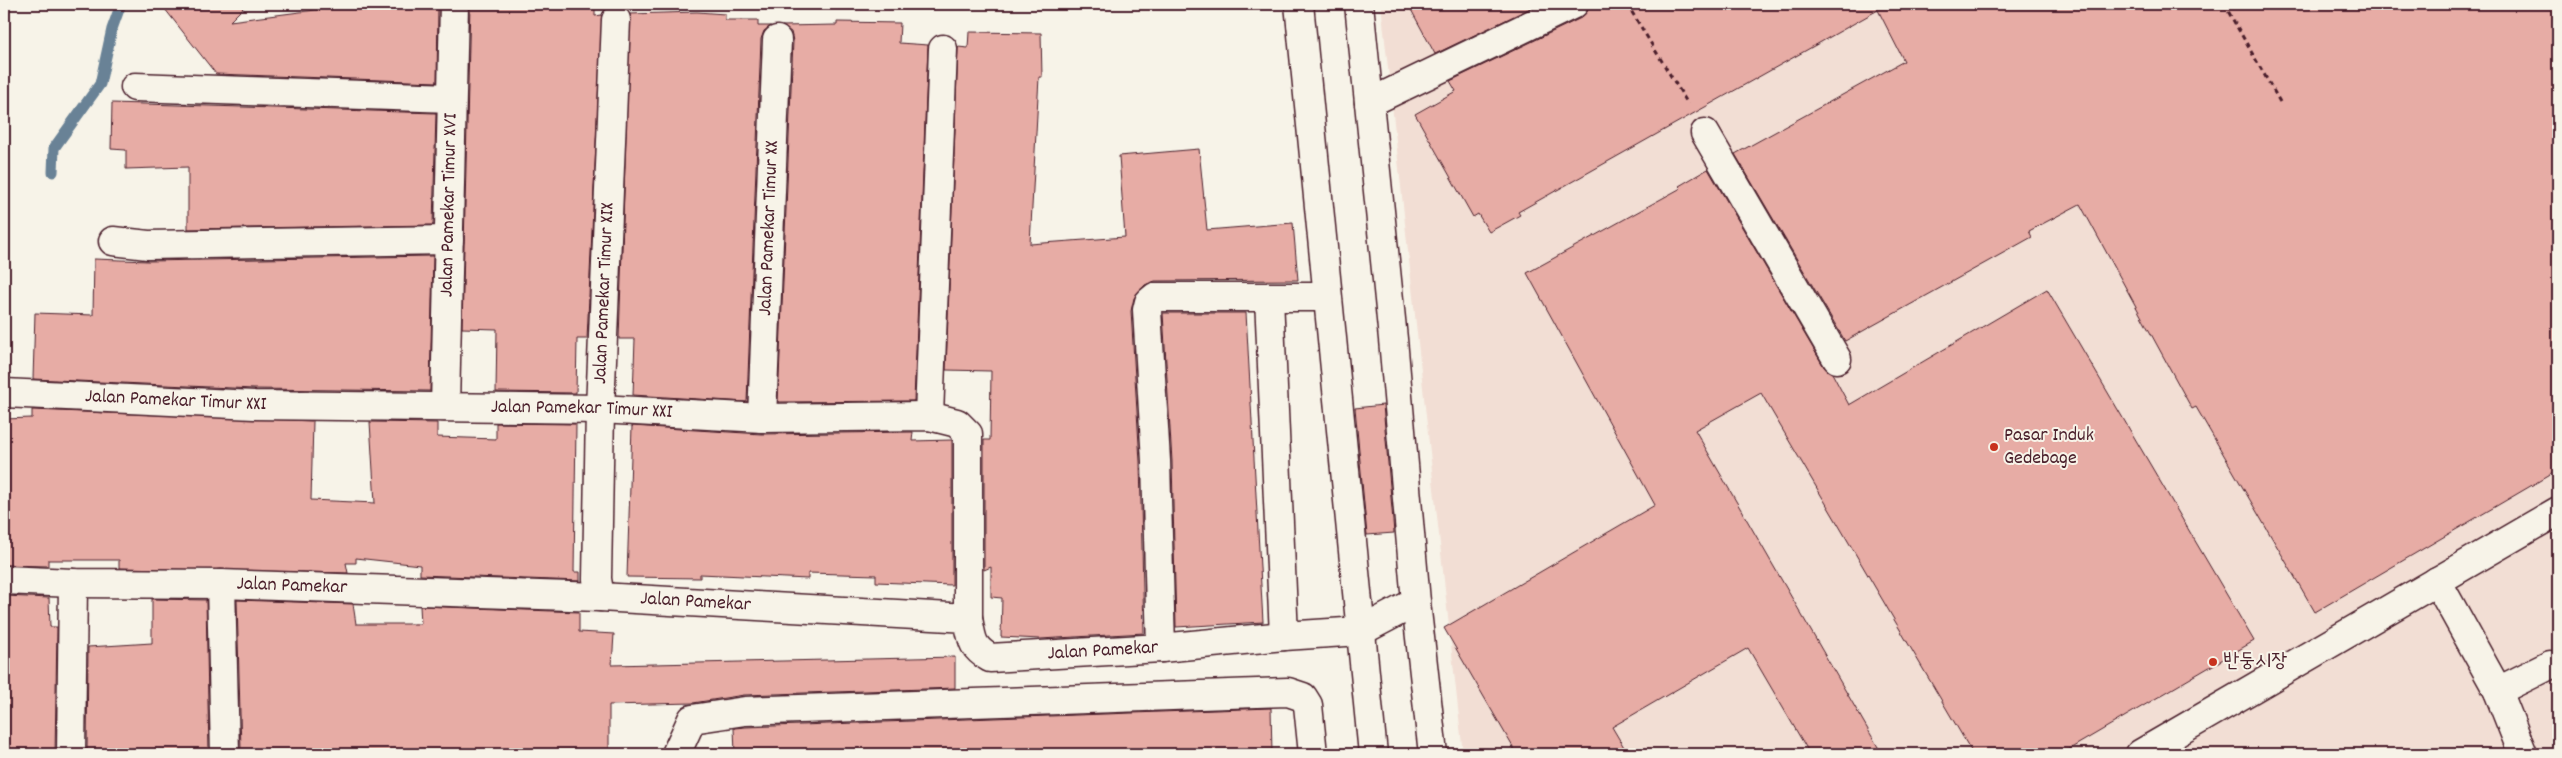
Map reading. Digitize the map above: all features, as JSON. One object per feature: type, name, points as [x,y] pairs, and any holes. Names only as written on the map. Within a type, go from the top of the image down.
[{"type":"street","name":"Jalan Pamekar Timur XVI","points":[[445,407],[454,4]]},
{"type":"street","points":[[1299,4],[1373,754]]},
{"type":"street","points":[[1359,4],[1393,339],[1416,602],[1433,754]]},
{"type":"street","points":[[1369,103],[1574,4]]},
{"type":"street","name":"Jalan Pamekar Timur XIX","points":[[600,597],[597,579],[600,410],[616,20]]},
{"type":"street","name":"Jalan Pamekar Timur XX","points":[[762,418],[777,40]]},
{"type":"street","points":[[929,416],[943,49]]},
{"type":"street","points":[[135,87],[451,98]]},
{"type":"street","points":[[1705,133],[1837,358]]},
{"type":"street","points":[[113,241],[148,245],[449,240]]},
{"type":"street","points":[[1161,648],[1156,461],[1147,310],[1149,302],[1155,297],[1327,297]]},
{"type":"street","points":[[1269,298],[1284,636]]},
{"type":"street","name":"Jalan Pamekar Timur XXI","points":[[4,393],[254,405],[600,410],[762,418],[929,416],[958,423],[968,434],[968,618]]},
{"type":"street","points":[[2140,754],[2558,511]]},
{"type":"street","name":"Jalan Pamekar","points":[[4,580],[73,583],[221,584],[600,597],[968,618],[972,641],[977,651],[990,658],[1161,648],[1284,636],[1361,631]]},
{"type":"street","points":[[2437,582],[2498,691],[2523,754]]},
{"type":"street","points":[[71,754],[73,583]]},
{"type":"street","points":[[221,584],[225,754]]},
{"type":"street","points":[[1361,631],[1416,602]]},
{"type":"street","points":[[2498,691],[2550,665]]},
{"type":"street","points":[[676,754],[692,719],[745,711],[1288,692],[1303,696],[1308,705],[1313,754]]},
{"type":"path","points":[[1628,4],[1705,133]]},
{"type":"path","points":[[2224,4],[2280,102]]},
{"type":"shaded area","name":"Pasar Induk Gedebage","points":[[1381,4],[2558,4],[2558,754],[1463,754]]},
{"type":"building","points":[[161,4],[247,4],[230,21],[362,4],[438,4],[437,82],[216,74]]},
{"type":"building","points":[[470,4],[571,4],[571,7],[595,6],[595,16],[602,15],[587,339],[577,339],[576,393],[496,392],[497,329],[462,328]]},
{"type":"building","points":[[1408,4],[1539,4],[1435,54]]},
{"type":"building","points":[[1589,4],[2558,4],[2558,470],[2315,612],[2196,407],[2192,409],[2080,204],[2029,231],[2032,237],[1845,341],[1735,154],[1904,61],[1878,10],[1518,212],[1520,215],[1489,232],[1478,214],[1473,217],[1415,114],[1456,91],[1450,81],[1581,18],[1587,12]]},
{"type":"building","points":[[697,12],[725,14],[725,20],[758,20],[758,26],[771,26],[764,31],[761,39],[747,402],[633,395],[635,339],[619,339],[630,14]]},
{"type":"building","points":[[837,22],[900,23],[899,43],[928,45],[914,401],[778,402],[793,41],[791,32],[782,26],[837,25]]},
{"type":"building","points":[[969,32],[1041,33],[1042,77],[1039,77],[1030,244],[1125,237],[1119,156],[1199,149],[1207,230],[1293,223],[1298,280],[1155,281],[1145,285],[1134,298],[1131,311],[1140,462],[1144,633],[1040,639],[1001,637],[1002,598],[991,597],[991,567],[984,570],[984,440],[990,440],[991,371],[946,370],[958,47],[968,48]]},
{"type":"building","points":[[112,103],[436,113],[433,225],[188,229],[188,167],[126,169],[126,150],[111,149]]},
{"type":"building","points":[[1708,169],[1824,367],[1832,373],[1849,405],[2047,289],[2254,641],[2061,754],[1973,754],[1761,393],[1695,430],[1882,754],[1810,754],[1748,648],[1612,727],[1628,754],[1517,754],[1444,628],[1655,505],[1527,273],[1681,188],[1679,186]]},
{"type":"building","points":[[433,256],[430,391],[254,389],[33,379],[35,313],[93,315],[94,259],[148,261]]},
{"type":"building","points":[[1163,313],[1246,313],[1263,622],[1176,627],[1172,461]]},
{"type":"building","points":[[1383,405],[1394,533],[1367,535],[1355,408]]},
{"type":"building","points":[[32,410],[313,421],[311,500],[375,503],[370,422],[437,423],[437,437],[496,439],[496,423],[576,424],[574,572],[580,572],[580,581],[420,575],[420,565],[356,558],[356,563],[346,563],[348,573],[119,568],[119,560],[48,560],[48,566],[4,565],[4,419],[32,418]]},
{"type":"building","points":[[632,426],[761,434],[913,432],[912,441],[952,440],[952,585],[876,582],[876,575],[808,573],[808,579],[700,574],[700,578],[627,577]]},
{"type":"building","points":[[4,596],[49,598],[50,627],[57,627],[55,754],[4,754]]},
{"type":"building","points":[[152,599],[206,600],[209,754],[87,754],[88,647],[152,643]]},
{"type":"building","points":[[237,600],[353,604],[356,624],[421,624],[420,606],[579,612],[579,632],[614,634],[612,665],[955,657],[955,688],[744,695],[693,703],[609,705],[609,751],[586,750],[586,754],[433,753],[291,749],[291,751],[241,750]]},
{"type":"building","points":[[1271,708],[1272,754],[735,754],[734,728]]},
{"type":"waterway","points":[[53,172],[54,148],[100,84],[112,29],[121,4]]},
{"type":"place","name":"Pasar Induk Gedebage","points":[[1994,447]]},
{"type":"place","name":"반둥시장","points":[[2213,662]]}]
